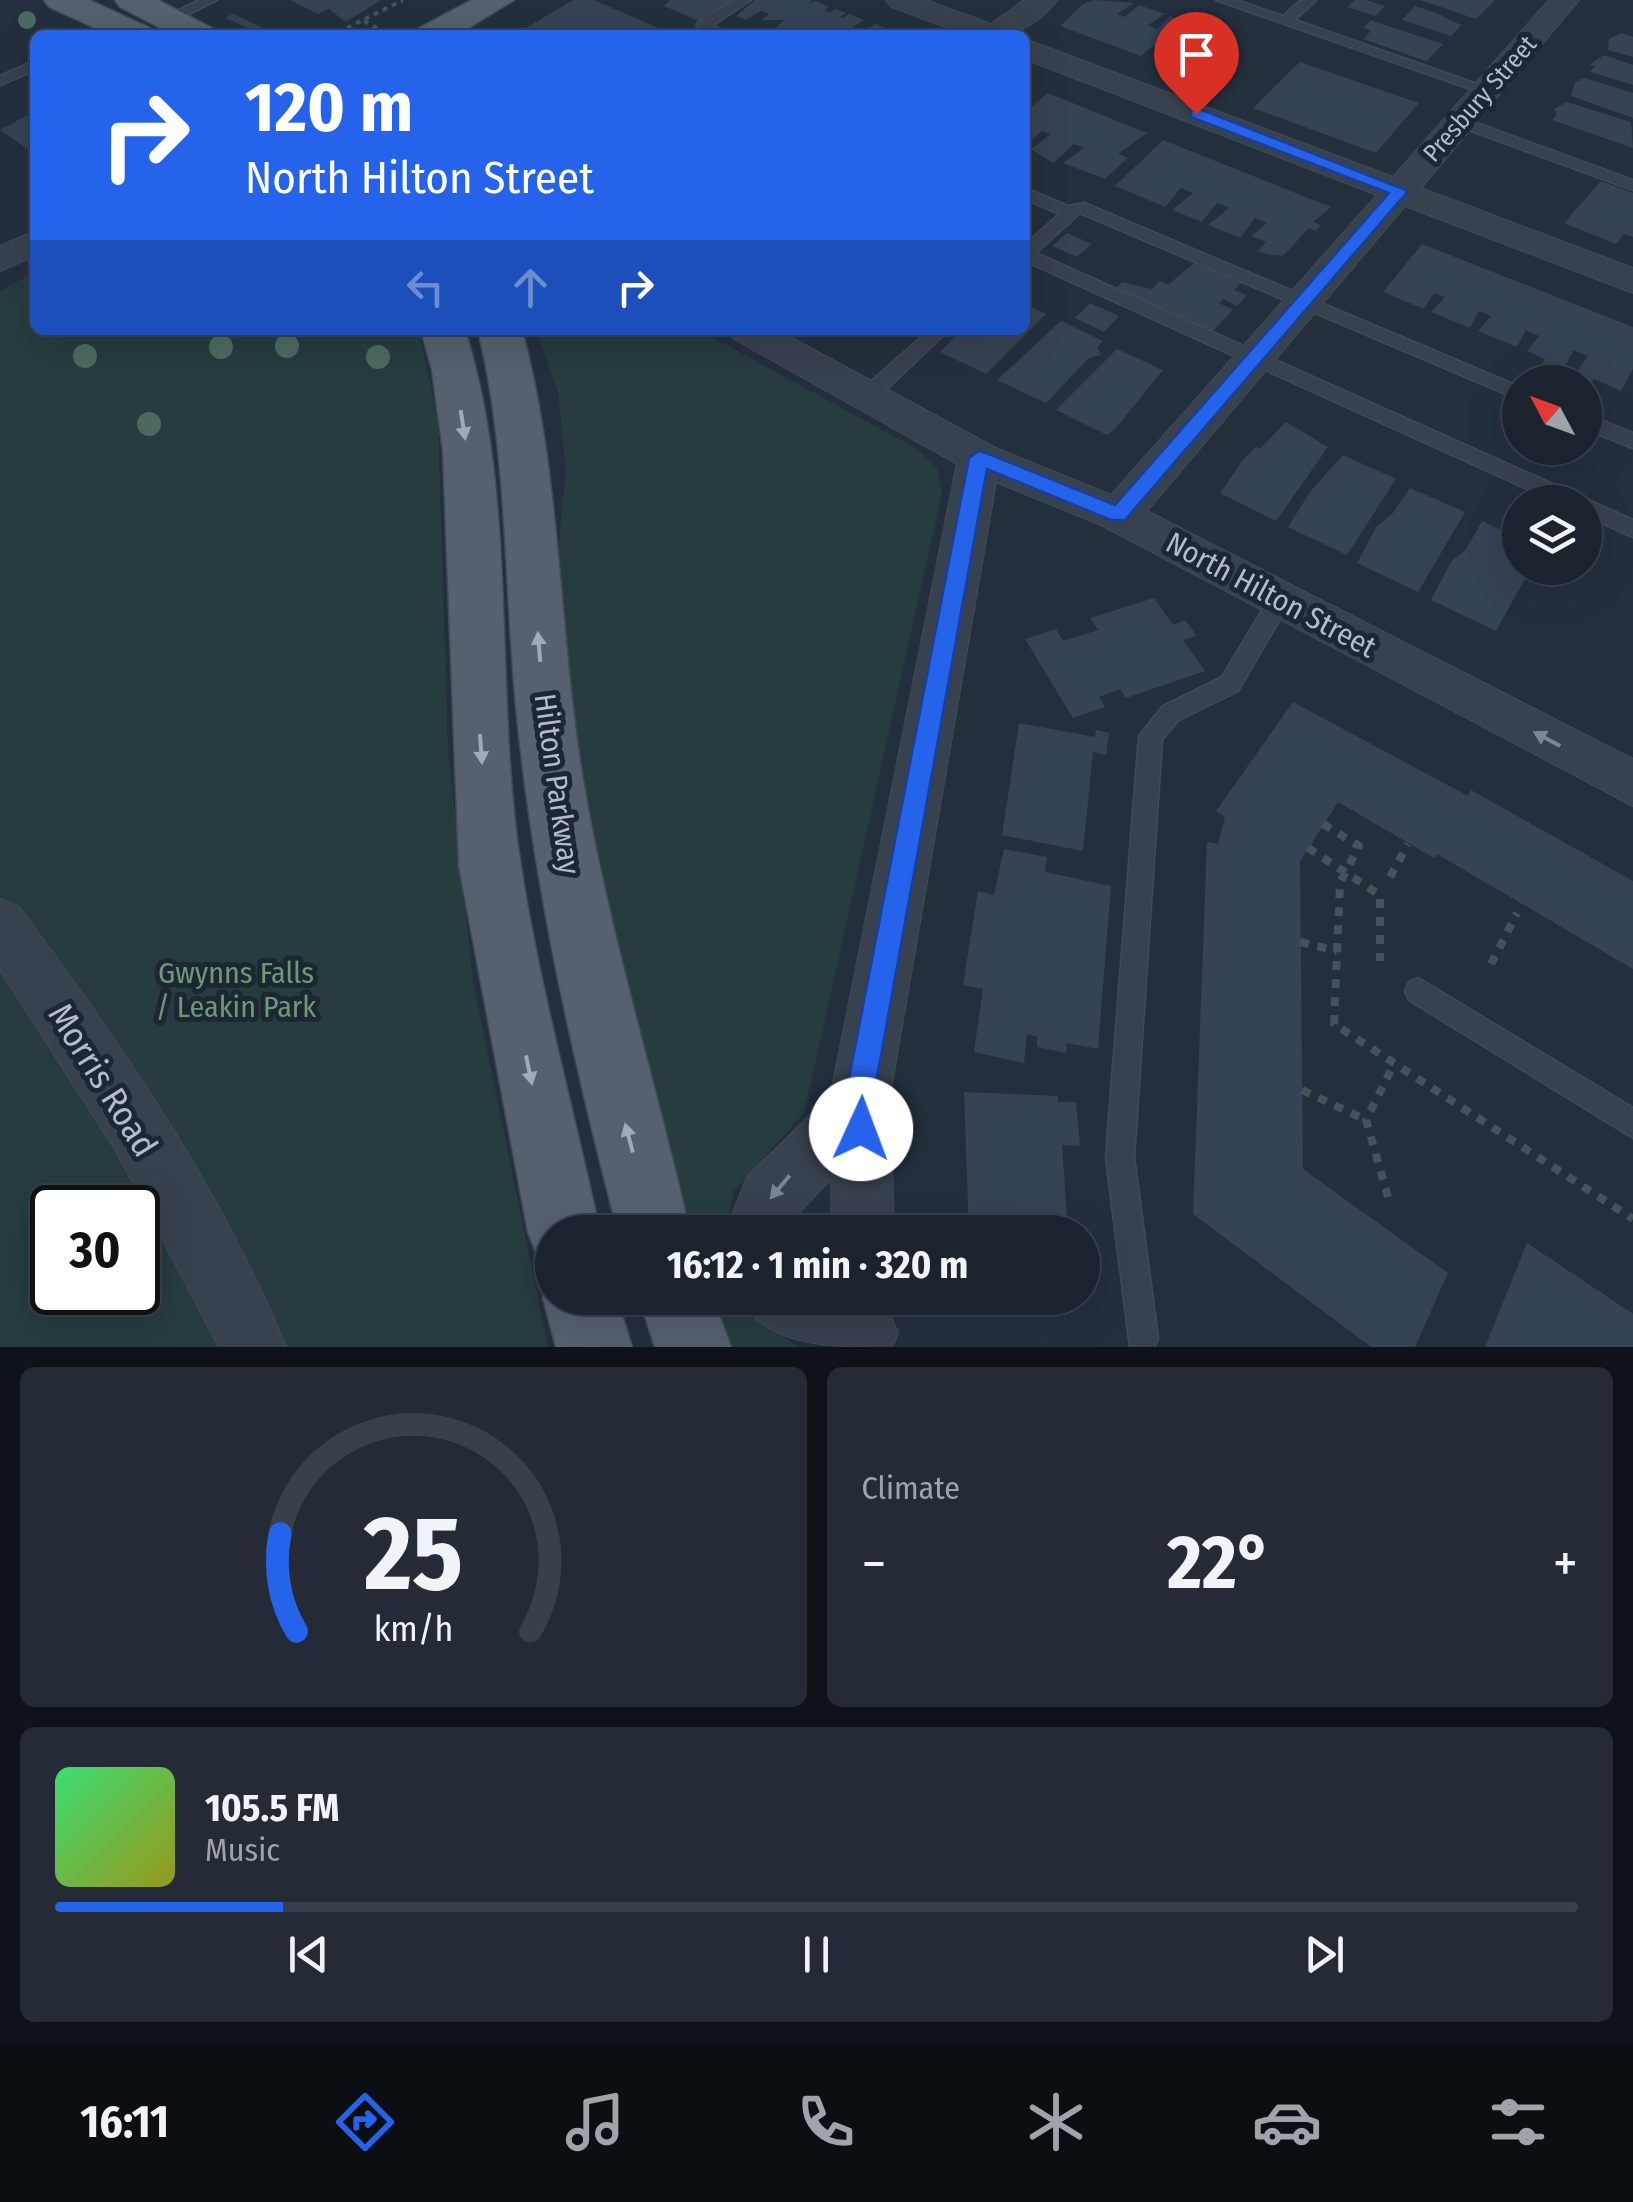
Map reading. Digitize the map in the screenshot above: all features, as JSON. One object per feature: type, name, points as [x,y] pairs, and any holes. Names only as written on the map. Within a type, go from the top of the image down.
[{"type":"main road","points":[[62,0],[132,23],[172,30]]},
{"type":"main road","points":[[440,30],[496,0]]},
{"type":"main road","points":[[444,335],[455,370],[467,451],[490,866],[561,1215]]},
{"type":"main road","name":"Hilton Parkway","points":[[501,335],[524,440],[544,707],[566,854],[599,1023],[650,1215]]},
{"type":"main road","points":[[585,1315],[594,1347]]},
{"type":"main road","points":[[682,1315],[693,1347]]},
{"type":"street","points":[[900,0],[980,30]]},
{"type":"street","points":[[1000,30],[1043,0]]},
{"type":"street","name":"Presbury Street","points":[[1118,515],[1565,0]]},
{"type":"street","points":[[1030,50],[1633,280]]},
{"type":"street","points":[[0,260],[30,245]]},
{"type":"street","name":"North Hilton Street","points":[[756,335],[979,458],[1118,515],[1633,784]]},
{"type":"street","points":[[863,1215],[860,1094],[979,458]]},
{"type":"street","name":"Morris Road","points":[[0,925],[86,1046],[225,1287],[253,1347]]},
{"type":"street","points":[[763,1215],[769,1199],[834,1132],[860,1094]]},
{"type":"street","points":[[786,1315],[816,1330],[865,1326]]},
{"type":"lane","points":[[132,23],[210,0]]},
{"type":"lane","points":[[711,30],[702,26],[744,0]]},
{"type":"lane","points":[[1223,0],[1487,90]]},
{"type":"lane","points":[[1286,22],[1310,0]]},
{"type":"lane","points":[[0,81],[30,67]]},
{"type":"lane","points":[[1460,122],[1633,185]]},
{"type":"lane","points":[[1030,196],[1070,213]]},
{"type":"lane","points":[[1030,249],[1078,206],[1502,386]]},
{"type":"lane","points":[[1030,256],[1536,485]]},
{"type":"lane","points":[[867,396],[934,335]]},
{"type":"lane","points":[[1602,428],[1633,441]]},
{"type":"lane","points":[[1602,515],[1633,529]]},
{"type":"lane","points":[[1142,1338],[1120,1156],[1151,736],[1172,713],[1230,684],[1280,600]]},
{"type":"lane","points":[[1418,992],[1633,1124]]},
{"type":"path","points":[[347,28],[403,0]]},
{"type":"path","points":[[363,20],[381,30]]},
{"type":"path","points":[[1323,824],[1359,846],[1340,883],[1334,1024],[1633,1219]]},
{"type":"path","points":[[1390,877],[1408,844]]},
{"type":"path","points":[[1308,848],[1380,895],[1380,961]]},
{"type":"path","points":[[1491,964],[1517,913]]},
{"type":"path","points":[[1300,942],[1337,951]]},
{"type":"path","points":[[1388,1197],[1366,1120],[1394,1064]]},
{"type":"path","points":[[1302,1090],[1366,1120]]},
{"type":"green space","name":"Gwynns Falls / Leakin Park","points":[[30,275],[30,335],[420,335],[438,422],[448,749],[473,982],[535,1284],[535,1315],[541,1315],[548,1347],[0,1347],[0,291]]},
{"type":"green space","points":[[538,335],[708,335],[917,449],[937,468],[942,492],[804,1113],[734,1191],[729,1215],[686,1215],[651,1107],[592,864],[556,574],[566,469],[558,392]]},
{"type":"green space","points":[[718,1315],[751,1315],[799,1347],[728,1347]]},
{"type":"building","points":[[290,0],[381,0],[346,22],[329,9],[318,14]]},
{"type":"building","points":[[573,0],[594,0],[663,30],[522,30]]},
{"type":"building","points":[[670,0],[737,0],[702,22],[664,6]]},
{"type":"building","points":[[755,0],[811,0],[809,4],[815,1],[830,7],[824,10],[829,13],[836,9],[846,13],[840,17],[849,14],[864,20],[849,30],[774,30],[784,20],[761,20],[769,14],[761,11],[746,20],[736,16]]},
{"type":"building","points":[[1095,0],[1134,3],[1117,14],[1125,17],[1139,5],[1165,14],[1148,25],[1157,29],[1170,16],[1183,21],[1141,56],[1060,26],[1083,4]]},
{"type":"building","points":[[1355,0],[1385,6],[1375,16],[1347,7]]},
{"type":"building","points":[[1420,0],[1495,0],[1476,19]]},
{"type":"building","points":[[1415,6],[1461,25],[1451,36],[1402,20]]},
{"type":"building","points":[[233,14],[265,29],[252,30],[225,18]]},
{"type":"building","points":[[1371,20],[1443,44],[1427,61],[1414,57],[1363,39],[1371,31],[1363,28]]},
{"type":"building","points":[[875,24],[889,30],[866,30]]},
{"type":"building","points":[[1621,33],[1633,37],[1633,57],[1608,50],[1609,39]]},
{"type":"building","points":[[1604,55],[1633,65],[1633,85],[1590,72],[1595,66],[1589,65]]},
{"type":"building","points":[[1300,62],[1419,103],[1376,153],[1253,108]]},
{"type":"building","points":[[1585,78],[1633,93],[1633,118],[1571,96],[1575,82]]},
{"type":"building","points":[[1048,93],[1147,133],[1118,154],[1128,158],[1105,179],[1063,163],[1084,148],[1074,144],[1053,163],[1031,149],[1051,134],[1042,131],[1030,142],[1030,108]]},
{"type":"building","points":[[1567,102],[1631,122],[1633,148],[1552,120],[1557,114],[1554,109]]},
{"type":"building","points":[[30,114],[30,151],[0,130]]},
{"type":"building","points":[[1163,140],[1331,207],[1313,222],[1321,225],[1316,231],[1309,228],[1283,256],[1258,251],[1266,242],[1251,236],[1267,223],[1255,218],[1240,238],[1208,225],[1229,208],[1217,203],[1202,222],[1172,210],[1193,193],[1181,188],[1165,207],[1115,186]]},
{"type":"building","points":[[1601,181],[1633,193],[1633,237],[1624,234],[1616,244],[1564,223]]},
{"type":"building","points":[[1067,233],[1092,244],[1077,257],[1052,246]]},
{"type":"building","points":[[1422,244],[1633,327],[1633,369],[1621,391],[1602,383],[1602,365],[1582,365],[1588,356],[1574,350],[1565,365],[1541,365],[1545,359],[1527,351],[1539,336],[1526,330],[1517,347],[1478,331],[1491,316],[1479,311],[1470,328],[1431,312],[1445,297],[1434,293],[1424,309],[1383,292]]},
{"type":"building","points":[[1194,263],[1241,283],[1234,290],[1247,295],[1237,306],[1223,299],[1219,303],[1233,310],[1210,334],[1115,289],[1122,282],[1152,289],[1160,281],[1168,285]]},
{"type":"building","points":[[1090,303],[1119,316],[1104,332],[1075,318]]},
{"type":"building","points":[[1030,306],[1046,314],[1030,330]]},
{"type":"building","points":[[1061,321],[1103,341],[1097,348],[1101,355],[1089,358],[1046,403],[997,380]]},
{"type":"building","points":[[956,335],[1025,335],[986,374],[940,352]]},
{"type":"building","points":[[1117,349],[1163,370],[1107,435],[1056,410]]},
{"type":"building","points":[[1286,422],[1328,447],[1276,521],[1220,493],[1243,460],[1256,447],[1260,449]]},
{"type":"building","points":[[1343,455],[1396,479],[1347,555],[1288,527],[1310,492]]},
{"type":"building","points":[[1410,488],[1465,512],[1418,592],[1357,563],[1377,526],[1393,513]]},
{"type":"building","points":[[1482,521],[1502,530],[1502,585],[1522,585],[1496,631],[1431,600],[1451,562],[1466,549]]},
{"type":"building","points":[[1154,598],[1173,625],[1185,620],[1197,636],[1183,640],[1205,671],[1126,698],[1120,689],[1099,697],[1105,707],[1073,718],[1025,639],[1056,629],[1063,641],[1098,630],[1090,618]]},
{"type":"building","points":[[1293,702],[1468,796],[1471,790],[1633,881],[1633,969],[1437,854],[1434,858],[1338,802],[1300,862],[1303,1169],[1448,1273],[1415,1347],[1371,1347],[1193,1214],[1207,842],[1218,844],[1225,817],[1216,811]]},
{"type":"building","points":[[1019,723],[1095,737],[1096,730],[1109,733],[1106,755],[1093,752],[1083,851],[1002,835]]},
{"type":"building","points":[[1004,849],[1047,857],[1045,872],[1111,886],[1098,1049],[1067,1043],[1066,1053],[1037,1047],[1037,1037],[1027,1034],[1024,1063],[974,1052],[983,989],[963,985],[978,891],[994,895]]},
{"type":"building","points":[[964,1092],[1058,1096],[1058,1102],[1076,1102],[1080,1146],[1062,1145],[1067,1215],[968,1215]]},
{"type":"building","points":[[1527,1243],[1633,1314],[1633,1347],[1485,1347]]},
{"type":"route","points":[[861,1129],[860,1094],[979,458],[1118,515],[1400,191],[1196,114]]}]
